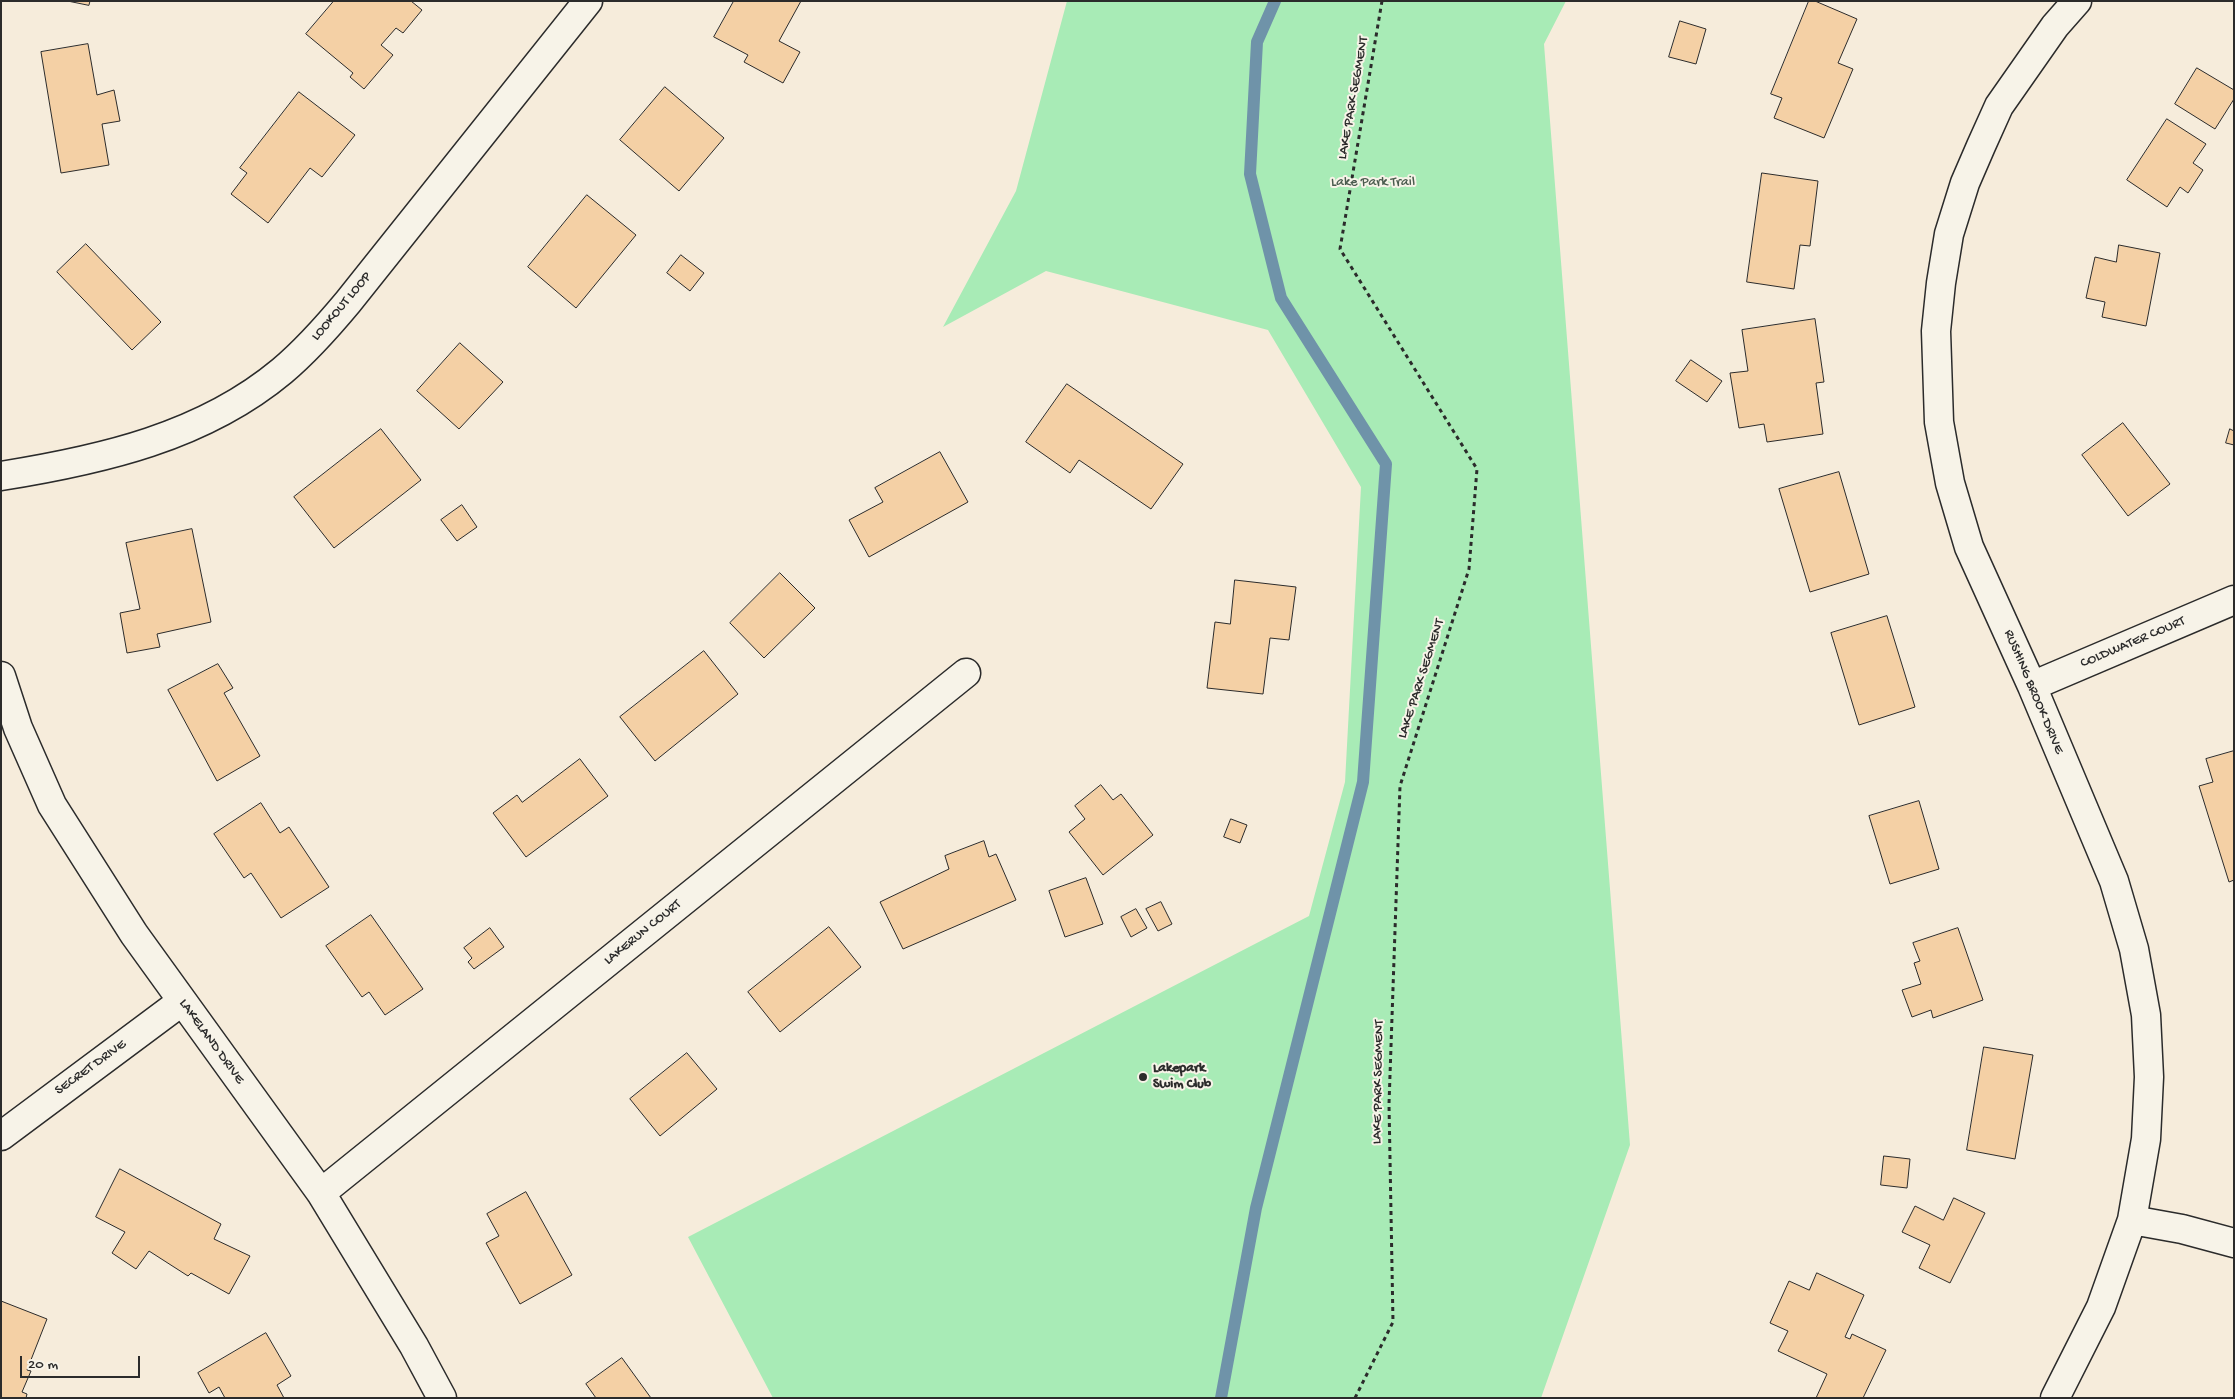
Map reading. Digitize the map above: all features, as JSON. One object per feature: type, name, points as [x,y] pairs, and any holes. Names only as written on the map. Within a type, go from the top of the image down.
[{"type":"street","name":"LOOKOUT LOOP","points":[[1,476],[120,452],[176,433],[215,415],[237,402],[282,370],[318,337],[348,302],[588,1]]},
{"type":"street","name":"RUSHING BROOK DRIVE","points":[[2055,1398],[2101,1307],[2132,1220],[2146,1139],[2149,1077],[2146,1015],[2134,949],[2114,881],[2032,686],[1968,547],[1950,483],[1939,422],[1936,331],[1940,283],[1948,234],[1973,164],[1999,106],[2055,26],[2077,1]]},
{"type":"street","name":"COLDWATER COURT","points":[[2032,686],[2234,600]]},
{"type":"street","name":"LAKERUN COURT","points":[[321,1193],[966,673]]},
{"type":"street","name":"LAKELAND DRIVE","points":[[1,676],[18,728],[52,805],[134,934],[181,1002],[321,1193],[414,1346],[442,1398]]},
{"type":"street","name":"SECRET DRIVE","points":[[1,1136],[181,1002]]},
{"type":"street","points":[[2132,1220],[2182,1229],[2234,1243]]},
{"type":"path","name":"LAKE PARK SEGMENT","points":[[1355,1398],[1393,1322],[1389,1104],[1400,786],[1468,569],[1477,470],[1340,250],[1382,1]]},
{"type":"green space","name":"Lake Park Trail","points":[[1067,1],[1566,1],[1544,44],[1630,1145],[1541,1398],[773,1398],[688,1237],[1309,916],[1345,782],[1361,487],[1268,330],[1046,271],[943,327],[1016,191]]},
{"type":"building","points":[[68,1],[90,1],[89,5]]},
{"type":"building","points":[[334,1],[411,1],[422,10],[403,33],[396,28],[381,45],[393,55],[364,89],[350,77],[353,73],[306,34]]},
{"type":"building","points":[[734,1],[801,1],[779,41],[800,52],[783,83],[744,62],[748,55],[714,37]]},
{"type":"building","points":[[1809,1],[1815,1],[1857,19],[1838,63],[1853,69],[1824,138],[1774,118],[1782,98],[1771,94]]},
{"type":"building","points":[[1680,21],[1706,29],[1696,64],[1669,57]]},
{"type":"building","points":[[88,44],[97,95],[114,90],[120,121],[102,124],[109,165],[61,173],[41,52]]},
{"type":"building","points":[[2197,68],[2234,90],[2234,99],[2215,129],[2175,104]]},
{"type":"building","points":[[665,87],[724,138],[679,191],[620,140]]},
{"type":"building","points":[[299,92],[355,135],[322,177],[310,168],[268,223],[231,194],[247,173],[240,168]]},
{"type":"building","points":[[2167,119],[2206,144],[2193,163],[2203,170],[2188,193],[2180,187],[2167,207],[2127,180]]},
{"type":"building","points":[[1762,173],[1818,181],[1810,246],[1800,245],[1794,289],[1747,282]]},
{"type":"building","points":[[587,195],[636,235],[576,308],[528,267]]},
{"type":"building","points":[[86,244],[161,322],[132,350],[57,272]]},
{"type":"building","points":[[2119,245],[2160,253],[2146,326],[2102,317],[2105,302],[2086,298],[2095,257],[2116,262]]},
{"type":"building","points":[[681,255],[704,273],[690,291],[667,273]]},
{"type":"building","points":[[1815,319],[1824,382],[1816,383],[1823,434],[1767,442],[1764,424],[1739,428],[1730,373],[1748,371],[1742,330]]},
{"type":"building","points":[[460,343],[503,382],[459,429],[417,391]]},
{"type":"building","points":[[1691,360],[1722,381],[1707,402],[1676,381]]},
{"type":"building","points":[[1067,384],[1183,464],[1151,509],[1079,460],[1070,473],[1026,442]]},
{"type":"building","points":[[2123,423],[2170,484],[2128,516],[2082,455]]},
{"type":"building","points":[[381,429],[421,480],[334,548],[294,497]]},
{"type":"building","points":[[2230,429],[2234,431],[2234,445],[2226,443]]},
{"type":"building","points":[[940,452],[968,502],[869,557],[849,520],[883,502],[875,488]]},
{"type":"building","points":[[1839,472],[1869,574],[1810,592],[1779,489]]},
{"type":"building","points":[[462,505],[477,527],[457,541],[441,520]]},
{"type":"building","points":[[192,529],[211,622],[157,634],[160,647],[127,653],[120,613],[140,609],[126,543]]},
{"type":"building","points":[[780,573],[815,608],[764,658],[730,623]]},
{"type":"building","points":[[1235,580],[1296,587],[1289,640],[1270,638],[1263,694],[1207,688],[1215,622],[1230,624]]},
{"type":"building","points":[[1887,616],[1915,707],[1859,725],[1831,633]]},
{"type":"building","points":[[704,651],[738,694],[655,761],[620,717]]},
{"type":"building","points":[[218,664],[233,688],[224,693],[260,756],[217,781],[168,690]]},
{"type":"building","points":[[2234,751],[2234,880],[2229,882],[2199,786],[2213,782],[2206,759]]},
{"type":"building","points":[[580,759],[608,796],[526,857],[493,813],[517,795],[522,802]]},
{"type":"building","points":[[1101,785],[1113,800],[1121,794],[1153,835],[1103,875],[1069,832],[1085,819],[1075,806]]},
{"type":"building","points":[[1919,801],[1939,869],[1890,884],[1869,816]]},
{"type":"building","points":[[261,803],[280,833],[289,827],[329,887],[281,918],[251,873],[244,878],[214,834]]},
{"type":"building","points":[[1231,819],[1247,825],[1240,843],[1224,837]]},
{"type":"building","points":[[984,841],[989,857],[996,854],[1016,900],[903,949],[880,902],[949,869],[945,856]]},
{"type":"building","points":[[1086,878],[1103,924],[1065,937],[1049,891]]},
{"type":"building","points":[[1161,902],[1172,924],[1158,931],[1146,909]]},
{"type":"building","points":[[1136,909],[1147,928],[1131,937],[1121,917]]},
{"type":"building","points":[[371,915],[423,989],[385,1015],[369,992],[362,997],[326,946]]},
{"type":"building","points":[[829,927],[861,967],[780,1032],[748,992]]},
{"type":"building","points":[[490,928],[504,947],[474,969],[468,962],[472,958],[464,948]]},
{"type":"building","points":[[1958,928],[1983,1000],[1933,1018],[1931,1010],[1912,1017],[1902,990],[1921,984],[1914,963],[1920,961],[1913,943]]},
{"type":"building","points":[[1984,1047],[2033,1055],[2015,1159],[1967,1150]]},
{"type":"building","points":[[687,1053],[717,1089],[660,1136],[630,1099]]},
{"type":"building","points":[[1884,1156],[1910,1159],[1907,1188],[1881,1185]]},
{"type":"building","points":[[120,1169],[221,1224],[214,1239],[250,1256],[229,1294],[191,1273],[188,1276],[149,1251],[136,1269],[112,1253],[125,1232],[96,1217]]},
{"type":"building","points":[[526,1192],[572,1275],[520,1304],[486,1243],[499,1236],[487,1214]]},
{"type":"building","points":[[1954,1198],[1985,1213],[1950,1283],[1919,1268],[1930,1245],[1902,1232],[1915,1206],[1943,1220]]},
{"type":"building","points":[[1817,1273],[1864,1295],[1845,1337],[1850,1339],[1852,1334],[1886,1350],[1863,1398],[1816,1398],[1827,1374],[1778,1351],[1788,1331],[1770,1323],[1789,1281],[1809,1290]]},
{"type":"building","points":[[1,1301],[47,1319],[27,1370],[31,1371],[22,1392],[27,1394],[26,1398],[1,1398]]},
{"type":"building","points":[[266,1333],[291,1376],[277,1385],[284,1398],[225,1398],[219,1387],[209,1393],[198,1373]]},
{"type":"building","points":[[622,1358],[651,1398],[596,1398],[586,1384]]},
{"type":"waterway","points":[[1221,1398],[1256,1208],[1363,782],[1386,464],[1281,298],[1250,174],[1257,42],[1275,1]]},
{"type":"place","name":"Lakepark Swim Club","points":[[1143,1077]]}]
